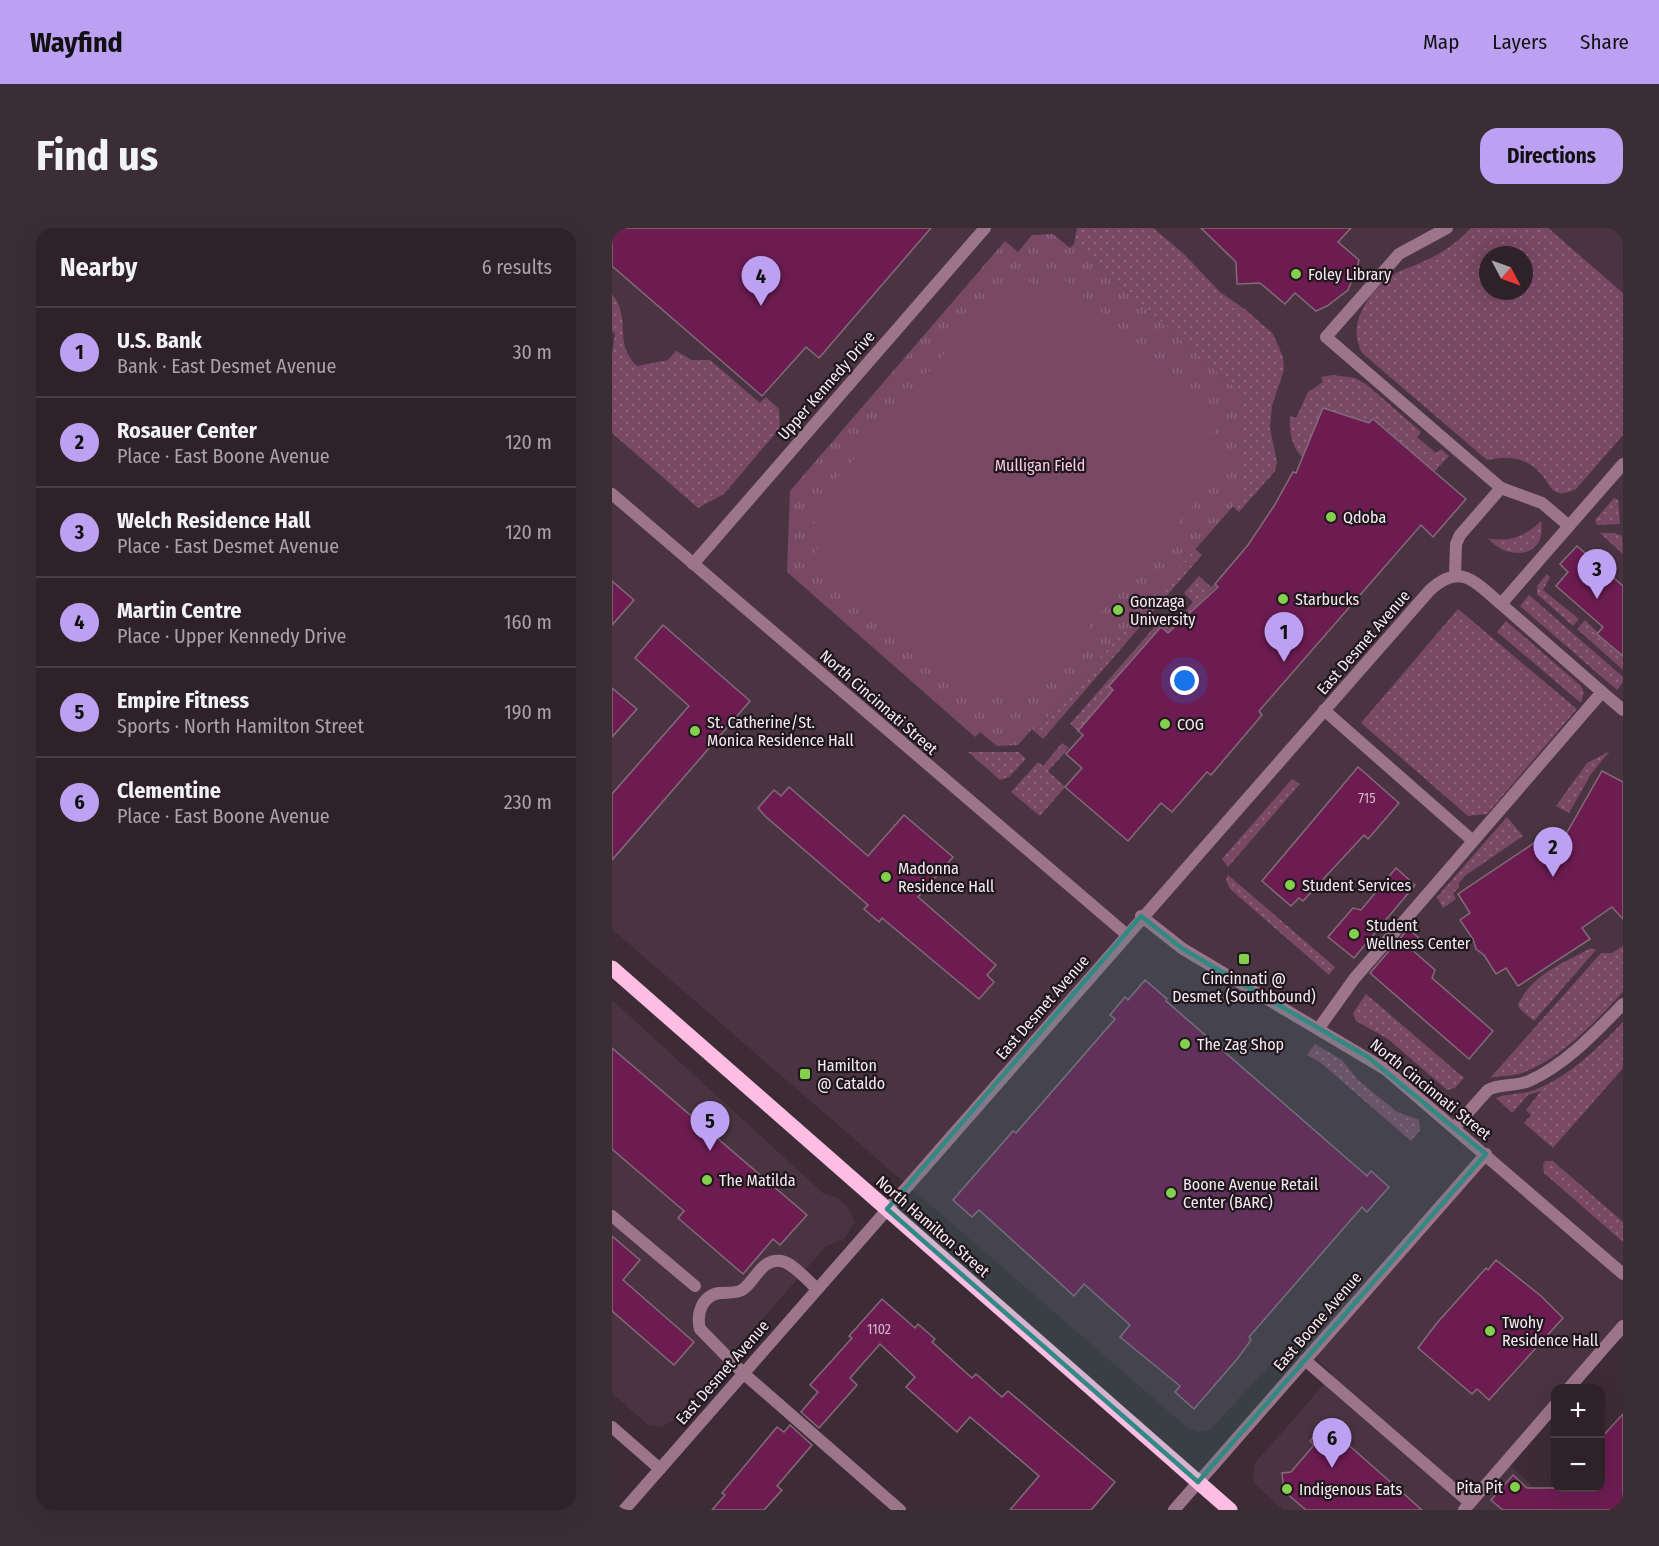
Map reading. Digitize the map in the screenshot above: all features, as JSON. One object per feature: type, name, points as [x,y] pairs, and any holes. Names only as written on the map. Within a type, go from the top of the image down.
[{"type":"main road","name":"North Hamilton Street","points":[[612,968],[1230,1510]]},
{"type":"street","name":"Upper Kennedy Drive","points":[[693,564],[984,228]]},
{"type":"street","points":[[1447,228],[1400,254],[1326,337],[1501,488],[1542,503],[1569,526]]},
{"type":"street","points":[[1501,604],[1623,464]]},
{"type":"street","points":[[1501,488],[1460,535],[1456,544],[1455,575],[1466,576],[1474,581],[1623,710]]},
{"type":"street","name":"North Cincinnati Street","points":[[612,494],[1126,934]]},
{"type":"street","name":"East Desmet Avenue","points":[[624,1510],[1141,916],[1430,590],[1441,581],[1455,575]]},
{"type":"street","points":[[1319,1028],[1354,979],[1602,692]]},
{"type":"street","points":[[1324,710],[1473,841]]},
{"type":"street","name":"North Cincinnati Street","points":[[1141,916],[1183,949],[1385,1069],[1623,1274]]},
{"type":"street","points":[[1455,1127],[1488,1090],[1501,1085],[1526,1082],[1563,1061],[1596,1033],[1623,1004]]},
{"type":"street","name":"East Boone Avenue","points":[[1174,1510],[1485,1154]]},
{"type":"street","points":[[612,1216],[695,1286]]},
{"type":"street","points":[[817,1289],[789,1264],[781,1261],[772,1262],[739,1292],[717,1293],[709,1297],[699,1312],[700,1329],[743,1373],[900,1510]]},
{"type":"street","points":[[1573,1384],[1623,1326]]},
{"type":"street","points":[[1305,1360],[1467,1506],[1551,1410]]},
{"type":"street","points":[[612,1427],[660,1469]]},
{"type":"highlighted area","points":[[1141,916],[1183,949],[1368,1057],[1486,1154],[1198,1482],[887,1209]]},
{"type":"shaded area","name":"Gonzaga University","points":[[612,228],[1623,228],[1623,1341],[1616,1335],[1573,1384],[1551,1384],[1551,1409],[1506,1462],[1559,1510],[1283,1510],[1255,1484],[1253,1474],[1255,1463],[1333,1374],[1294,1339],[1211,1429],[1199,1432],[1189,1429],[612,929]]},
{"type":"shaded area","points":[[612,1000],[824,1194],[836,1197],[847,1206],[855,1222],[845,1238],[825,1247],[676,1419],[661,1427],[648,1425],[612,1393]]},
{"type":"green space","points":[[1077,228],[1153,228],[1183,253],[1220,292],[1246,310],[1273,334],[1283,357],[1284,370],[1272,406],[1270,428],[1277,462],[1275,471],[1239,512],[1232,506],[1241,393],[1074,244]]},
{"type":"green space","points":[[1471,228],[1548,228],[1623,293],[1623,435],[1576,489],[1556,492],[1536,469],[1519,459],[1487,460],[1362,353],[1358,342],[1358,320],[1375,291],[1396,273],[1436,255]]},
{"type":"green space","name":"Mulligan Field","points":[[1053,234],[1070,248],[1074,244],[1241,393],[1243,495],[1035,732],[1032,729],[1018,745],[997,746],[980,732],[975,737],[787,572],[790,491],[1005,241],[1018,252],[1032,235]]},
{"type":"green space","name":"Mulligan Field","points":[[1016,270],[1040,290],[1055,272],[1225,419],[1210,437],[1234,458],[1024,702],[1000,682],[984,700],[814,553],[829,535],[806,515]]},
{"type":"green space","points":[[612,294],[621,313],[626,348],[637,366],[668,360],[676,351],[692,360],[710,360],[760,403],[766,397],[779,409],[780,428],[724,494],[698,508],[612,433],[612,354],[615,334],[612,331]]},
{"type":"green space","points":[[1332,375],[1355,378],[1366,384],[1421,432],[1417,437],[1436,453],[1441,449],[1449,456],[1434,472],[1374,419],[1369,423],[1323,408],[1307,448],[1306,460],[1297,451],[1292,440],[1290,416],[1296,418],[1308,392],[1323,382],[1321,377]]},
{"type":"green space","points":[[1614,498],[1618,500],[1620,524],[1597,525],[1595,520]]},
{"type":"green space","points":[[1541,521],[1542,533],[1538,543],[1532,549],[1524,552],[1505,551],[1488,538],[1510,539],[1529,531]]},
{"type":"green space","points":[[1600,533],[1615,533],[1622,536],[1623,554]]},
{"type":"green space","points":[[1195,549],[1202,555],[1043,739],[1035,732]]},
{"type":"green space","points":[[1547,574],[1550,577],[1543,590],[1579,619],[1573,626],[1537,594],[1537,586]]},
{"type":"green space","points":[[1199,576],[1211,587],[1215,584],[1217,586],[1193,610],[1193,618],[1185,612],[1193,602],[1184,593]]},
{"type":"green space","points":[[1529,595],[1623,677],[1623,682],[1617,690],[1520,606]]},
{"type":"green space","points":[[1458,609],[1577,709],[1487,814],[1468,816],[1361,723]]},
{"type":"green space","points":[[1164,616],[1189,639],[1109,686],[1113,690],[1078,731],[1070,724]]},
{"type":"green space","points":[[1585,620],[1619,653],[1623,649],[1623,670],[1577,629]]},
{"type":"green space","points":[[1506,621],[1581,686],[1584,693],[1581,703],[1497,632]]},
{"type":"green space","points":[[1062,743],[1069,748],[1048,771],[1065,787],[1040,816],[1011,792],[1038,762],[1043,766]]},
{"type":"green space","points":[[1610,751],[1591,774],[1569,813],[1556,806],[1587,763]]},
{"type":"green space","points":[[968,752],[1019,752],[1026,759],[1009,777],[1000,780]]},
{"type":"green space","points":[[1292,779],[1300,784],[1228,867],[1222,859]]},
{"type":"green space","points":[[1507,817],[1523,836],[1466,875],[1459,883],[1459,888],[1453,893],[1456,899],[1443,908],[1437,897]]},
{"type":"green space","points":[[1228,875],[1335,967],[1329,975],[1230,889],[1226,880]]},
{"type":"green space","points":[[1623,946],[1623,992],[1601,1015],[1564,1049],[1537,1066],[1518,1074],[1490,1078],[1601,953],[1612,953]]},
{"type":"green space","points":[[1591,948],[1596,950],[1534,1021],[1520,1009],[1518,1004],[1540,977]]},
{"type":"green space","points":[[1366,994],[1464,1078],[1455,1088],[1447,1090],[1388,1039],[1356,1021],[1353,1013]]},
{"type":"green space","points":[[1623,1022],[1623,1068],[1553,1148],[1524,1123],[1531,1115],[1526,1110],[1541,1091],[1528,1095],[1512,1113],[1496,1098],[1532,1091],[1573,1069]]},
{"type":"green space","points":[[1315,1044],[1342,1060],[1358,1080],[1397,1112],[1419,1120],[1420,1130],[1411,1141],[1321,1063],[1307,1055]]},
{"type":"green space","points":[[1546,1161],[1553,1161],[1623,1222],[1623,1242],[1544,1173],[1543,1164]]},
{"type":"building","points":[[612,228],[931,228],[819,358],[806,347],[762,396],[612,266]]},
{"type":"building","name":"Foley Library","points":[[1201,228],[1351,228],[1338,242],[1359,260],[1357,269],[1348,290],[1327,306],[1316,311],[1295,293],[1285,304],[1260,283],[1237,284],[1236,262]]},
{"type":"building","points":[[1323,408],[1369,423],[1373,419],[1466,499],[1433,537],[1421,525],[1259,711],[1262,715],[1211,775],[1207,772],[1172,812],[1161,803],[1128,841],[1065,787],[1082,768],[1066,754],[1083,735],[1078,731],[1113,690],[1109,686],[1161,627],[1168,633],[1218,587],[1215,584],[1248,545],[1293,472],[1296,473]]},
{"type":"building","points":[[1577,546],[1623,586],[1623,656],[1597,634],[1603,627],[1556,586],[1568,572],[1560,564]]},
{"type":"building","points":[[612,581],[634,600],[612,625]]},
{"type":"building","name":"St. Catherine/St. Monica Residence Hall","points":[[663,625],[750,701],[612,860],[612,794],[689,706],[635,658]]},
{"type":"building","points":[[612,688],[637,709],[612,737]]},
{"type":"building","points":[[1358,767],[1399,803],[1368,839],[1364,835],[1303,901],[1299,898],[1291,906],[1262,881]]},
{"type":"building","points":[[1602,771],[1623,782],[1623,919],[1612,907],[1582,928],[1590,939],[1518,986],[1506,968],[1496,974],[1484,955],[1476,949],[1473,939],[1460,920],[1470,913],[1458,894],[1552,831],[1560,829],[1566,834]]},
{"type":"building","name":"Madonna Residence Hall","points":[[789,787],[868,856],[904,815],[953,857],[918,897],[996,965],[987,975],[994,982],[979,999],[882,918],[879,922],[864,909],[868,905],[758,808],[774,790],[781,796]]},
{"type":"building","points":[[1396,868],[1415,885],[1354,958],[1328,937],[1353,908],[1361,910]]},
{"type":"building","points":[[1408,929],[1419,938],[1410,948],[1435,970],[1432,978],[1493,1031],[1469,1059],[1370,973]]},
{"type":"building","name":"Boone Avenue Retail Center (BARC)","points":[[1145,980],[1167,999],[1166,1001],[1367,1176],[1371,1171],[1389,1187],[1367,1212],[1362,1207],[1249,1337],[1251,1340],[1238,1358],[1194,1409],[1175,1392],[1180,1386],[1120,1337],[1130,1325],[1084,1284],[1074,1296],[979,1210],[972,1217],[953,1200],[1013,1131],[1016,1133],[1115,1019],[1110,1015],[1125,997],[1128,1000]]},
{"type":"building","name":"The Matilda","points":[[612,1048],[807,1215],[780,1245],[773,1239],[743,1274],[678,1218],[684,1211],[612,1149]]},
{"type":"building","points":[[612,1236],[640,1260],[623,1280],[694,1342],[674,1365],[612,1311]]},
{"type":"building","name":"Twohy Residence Hall","points":[[1496,1260],[1541,1296],[1563,1318],[1489,1400],[1477,1389],[1472,1394],[1418,1348],[1437,1323],[1486,1268],[1488,1270]]},
{"type":"building","points":[[882,1299],[915,1328],[918,1324],[935,1339],[932,1342],[972,1378],[976,1374],[1002,1397],[1008,1391],[1115,1482],[1091,1510],[1010,1510],[1039,1476],[970,1417],[957,1432],[906,1387],[915,1377],[880,1344],[850,1378],[857,1385],[819,1428],[801,1412],[818,1392],[810,1385],[852,1338],[849,1336]]},
{"type":"building","points":[[1623,1414],[1623,1510],[1503,1510],[1491,1500],[1513,1475],[1527,1488],[1551,1488],[1551,1492],[1605,1492],[1605,1434]]},
{"type":"building","points":[[790,1425],[812,1445],[777,1486],[782,1490],[764,1510],[712,1510],[725,1495],[722,1493],[777,1427],[784,1432]]},
{"type":"building","points":[[1324,1425],[1422,1510],[1306,1510],[1284,1491],[1282,1473],[1291,1472],[1314,1445],[1310,1441]]},
{"type":"place","name":"Foley Library","points":[[1296,274]]},
{"type":"place","name":"Martin Centre","points":[[761,306]]},
{"type":"place","name":"Qdoba","points":[[1331,517]]},
{"type":"place","name":"Starbucks","points":[[1283,599]]},
{"type":"place","name":"Welch Residence Hall","points":[[1597,599]]},
{"type":"place","name":"Gonzaga University","points":[[1118,610]]},
{"type":"place","name":"U.S. Bank","points":[[1284,662]]},
{"type":"place","name":"COG","points":[[1165,724]]},
{"type":"place","name":"St. Catherine/St. Monica Residence Hall","points":[[695,731]]},
{"type":"place","name":"Madonna Residence Hall","points":[[886,877]]},
{"type":"place","name":"Rosauer Center","points":[[1553,877]]},
{"type":"place","name":"Student Services","points":[[1290,885]]},
{"type":"place","name":"Student Wellness Center","points":[[1354,934]]},
{"type":"place","name":"Cincinnati @ Desmet (Southbound)","points":[[1244,959]]},
{"type":"place","name":"The Zag Shop","points":[[1185,1044]]},
{"type":"place","name":"Hamilton @ Cataldo","points":[[805,1074]]},
{"type":"place","name":"Empire Fitness","points":[[710,1151]]},
{"type":"place","name":"The Matilda","points":[[707,1180]]},
{"type":"place","name":"Boone Avenue Retail Center (BARC)","points":[[1171,1193]]},
{"type":"place","name":"Twohy Residence Hall","points":[[1490,1331]]},
{"type":"place","name":"Clementine","points":[[1332,1468]]},
{"type":"place","name":"Pita Pit","points":[[1515,1487]]},
{"type":"place","name":"Indigenous Eats","points":[[1287,1489]]}]
